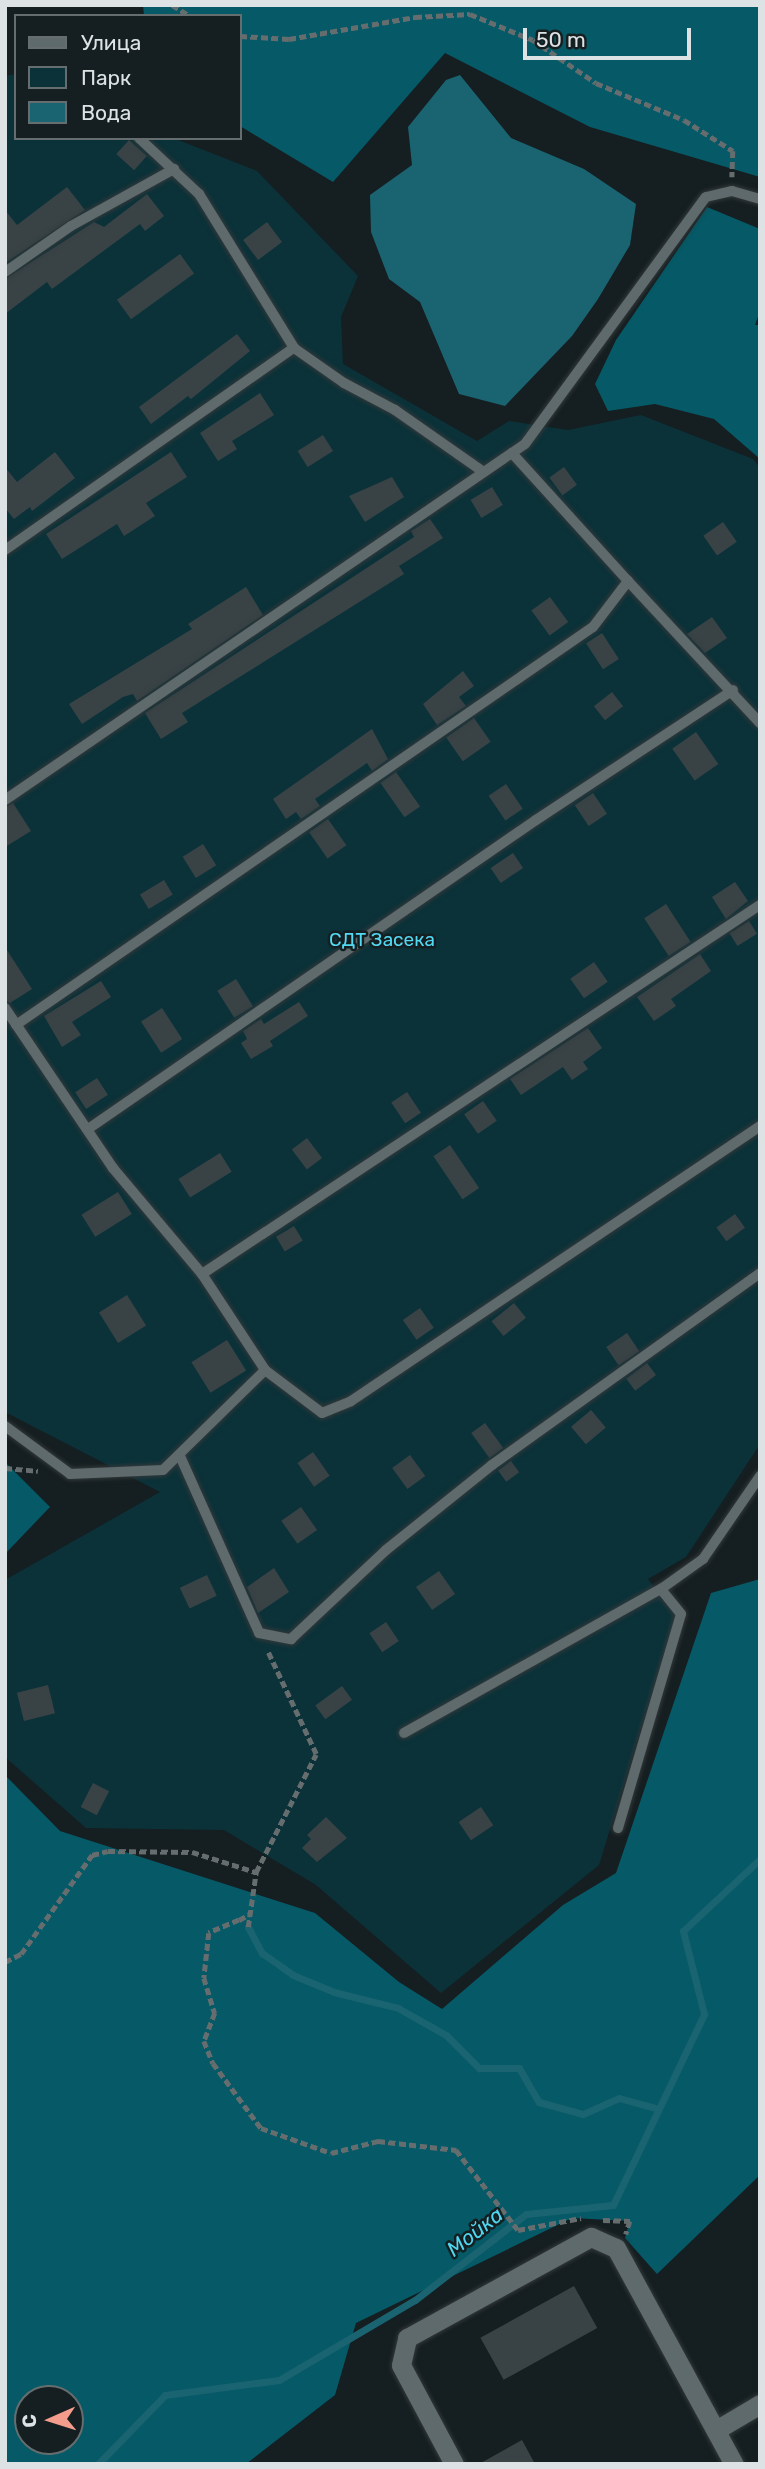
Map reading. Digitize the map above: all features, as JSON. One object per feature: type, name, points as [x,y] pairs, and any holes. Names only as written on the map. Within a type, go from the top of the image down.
[{"type":"street","points":[[454,2464],[401,2365],[407,2338],[592,2237],[616,2248],[734,2464]]},
{"type":"street","points":[[716,2430],[760,2404]]},
{"type":"lane","points":[[141,140],[199,194],[294,348],[344,383],[395,410],[482,471]]},
{"type":"lane","points":[[5,272],[71,226],[174,169]]},
{"type":"lane","points":[[5,800],[525,444],[706,197],[732,191],[760,199]]},
{"type":"lane","points":[[5,550],[294,348]]},
{"type":"lane","points":[[512,453],[628,581],[733,690],[760,723]]},
{"type":"lane","points":[[16,1025],[593,627],[628,581]]},
{"type":"lane","points":[[88,1129],[536,820],[733,690]]},
{"type":"lane","points":[[202,1275],[760,905]]},
{"type":"lane","points":[[5,1008],[113,1168],[202,1275],[265,1370],[323,1413],[351,1401],[760,1126]]},
{"type":"lane","points":[[180,1456],[259,1633],[291,1639],[386,1550],[492,1465],[760,1273]]},
{"type":"lane","points":[[5,1426],[70,1474],[163,1470],[265,1370]]},
{"type":"lane","points":[[404,1733],[661,1589],[703,1559],[760,1476]]},
{"type":"lane","points":[[618,1828],[681,1614],[661,1589]]},
{"type":"path","points":[[242,36],[289,39],[415,17],[470,15],[533,40],[596,83],[684,120],[733,151],[732,191]]},
{"type":"path","points":[[248,1927],[256,1872],[316,1754],[259,1633]]},
{"type":"path","points":[[5,1962],[21,1954],[92,1855],[108,1851],[192,1852],[256,1872]]},
{"type":"path","points":[[250,1914],[209,1933],[204,1978],[215,2013],[204,2041],[213,2063],[261,2127],[331,2153],[378,2141],[456,2150],[518,2230],[572,2218],[630,2221],[616,2248]]},
{"type":"green space","name":"СДТ Засека","points":[[14,74],[14,140],[178,140],[257,171],[358,276],[341,317],[343,364],[477,441],[509,421],[568,430],[641,415],[753,459],[760,468],[760,1444],[686,1557],[648,1579],[676,1615],[599,1865],[441,1993],[316,1885],[224,1830],[86,1828],[5,1757],[5,1580],[160,1492],[5,1412],[5,76]]},
{"type":"shaded area","points":[[143,5],[760,5],[760,177],[590,127],[445,53],[333,182],[242,127],[242,14],[144,14]]},
{"type":"shaded area","points":[[707,207],[760,229],[760,311],[755,325],[760,325],[760,459],[714,419],[655,404],[608,411],[595,384],[616,340]]},
{"type":"shaded area","points":[[5,1462],[50,1507],[5,1554]]},
{"type":"shaded area","points":[[760,1579],[760,2175],[657,2274],[625,2238],[630,2221],[572,2218],[356,2323],[335,2395],[246,2464],[5,2464],[5,1775],[60,1831],[315,1913],[399,1982],[442,2009],[563,1905],[616,1873],[711,1593]]},
{"type":"water","points":[[460,75],[511,138],[584,169],[636,204],[630,245],[598,299],[572,336],[505,406],[459,394],[420,302],[389,279],[371,232],[370,195],[412,165],[408,127],[446,80]]},
{"type":"building","points":[[129,140],[147,156],[134,170],[116,154]]},
{"type":"building","points":[[67,187],[85,210],[5,263],[5,210],[17,225]]},
{"type":"building","points":[[147,194],[164,216],[145,231],[140,224],[52,289],[47,282],[5,314],[5,279],[94,222],[104,227]]},
{"type":"building","points":[[267,222],[282,242],[258,260],[243,240]]},
{"type":"building","points":[[180,254],[194,273],[131,319],[117,300]]},
{"type":"building","points":[[237,334],[250,351],[191,399],[188,396],[151,424],[139,407]]},
{"type":"building","points":[[260,393],[274,415],[232,441],[237,449],[218,461],[200,433]]},
{"type":"building","points":[[323,435],[333,451],[308,467],[298,451]]},
{"type":"building","points":[[55,452],[75,478],[32,511],[30,507],[14,519],[5,508],[5,467],[17,482]]},
{"type":"building","points":[[171,452],[187,477],[146,503],[155,516],[124,536],[117,524],[62,559],[46,534]]},
{"type":"building","points":[[564,467],[577,485],[562,495],[549,478]]},
{"type":"building","points":[[392,477],[404,497],[365,522],[349,496]]},
{"type":"building","points":[[492,487],[503,505],[481,518],[471,500]]},
{"type":"building","points":[[430,519],[443,538],[399,566],[404,574],[182,713],[188,722],[161,739],[145,713],[414,537],[411,531]]},
{"type":"building","points":[[723,522],[737,542],[717,555],[703,536]]},
{"type":"building","points":[[246,587],[263,615],[137,701],[133,694],[123,697],[82,724],[69,704],[192,629],[188,624]]},
{"type":"building","points":[[550,597],[568,622],[550,636],[531,611]]},
{"type":"building","points":[[712,617],[727,638],[705,653],[687,634]]},
{"type":"building","points":[[602,633],[619,659],[603,669],[586,643]]},
{"type":"building","points":[[463,671],[474,686],[459,697],[466,706],[437,725],[423,704]]},
{"type":"building","points":[[612,692],[623,706],[605,720],[594,706]]},
{"type":"building","points":[[474,718],[491,742],[463,761],[446,738]]},
{"type":"building","points":[[372,729],[388,759],[372,771],[367,763],[315,799],[320,806],[301,819],[296,812],[286,819],[273,799]]},
{"type":"building","points":[[696,732],[718,764],[695,781],[672,749]]},
{"type":"building","points":[[396,772],[420,806],[405,817],[380,783]]},
{"type":"building","points":[[506,784],[523,809],[505,821],[489,796]]},
{"type":"building","points":[[593,793],[607,814],[589,826],[575,805]]},
{"type":"building","points":[[13,803],[31,831],[5,847],[5,807]]},
{"type":"building","points":[[328,819],[346,845],[328,858],[309,832]]},
{"type":"building","points":[[203,844],[216,865],[196,878],[183,857]]},
{"type":"building","points":[[513,853],[523,868],[501,883],[491,868]]},
{"type":"building","points":[[164,880],[173,895],[149,909],[140,894]]},
{"type":"building","points":[[735,882],[748,901],[726,919],[712,897]]},
{"type":"building","points":[[666,904],[691,942],[669,956],[644,918]]},
{"type":"building","points":[[749,921],[757,934],[737,946],[729,933]]},
{"type":"building","points":[[5,947],[32,989],[10,1003],[5,1001]]},
{"type":"building","points":[[700,954],[711,971],[671,999],[676,1006],[654,1021],[637,997]]},
{"type":"building","points":[[594,962],[608,982],[584,998],[570,979]]},
{"type":"building","points":[[236,979],[253,1006],[234,1018],[217,991]]},
{"type":"building","points":[[101,981],[111,997],[72,1022],[81,1035],[62,1047],[44,1016]]},
{"type":"building","points":[[299,1002],[308,1016],[270,1041],[273,1046],[251,1059],[241,1043],[247,1039],[243,1031],[261,1019],[264,1024]]},
{"type":"building","points":[[162,1008],[182,1039],[161,1053],[141,1022]]},
{"type":"building","points":[[588,1028],[602,1048],[583,1062],[588,1069],[572,1080],[563,1067],[521,1095],[510,1079]]},
{"type":"building","points":[[97,1078],[108,1095],[86,1109],[75,1092]]},
{"type":"building","points":[[407,1092],[421,1113],[405,1123],[391,1103]]},
{"type":"building","points":[[483,1101],[497,1121],[478,1134],[464,1114]]},
{"type":"building","points":[[307,1138],[322,1158],[307,1169],[292,1149]]},
{"type":"building","points":[[450,1145],[479,1188],[462,1199],[433,1156]]},
{"type":"building","points":[[220,1153],[232,1172],[190,1198],[178,1179]]},
{"type":"building","points":[[118,1192],[132,1214],[95,1237],[82,1215]]},
{"type":"building","points":[[735,1214],[745,1228],[726,1241],[716,1228]]},
{"type":"building","points":[[294,1226],[303,1241],[285,1251],[276,1237]]},
{"type":"building","points":[[127,1295],[146,1326],[118,1343],[99,1312]]},
{"type":"building","points":[[514,1303],[526,1318],[503,1336],[491,1321]]},
{"type":"building","points":[[420,1308],[434,1328],[417,1340],[403,1320]]},
{"type":"building","points":[[627,1333],[639,1351],[619,1365],[606,1347]]},
{"type":"building","points":[[227,1340],[246,1371],[210,1393],[191,1362]]},
{"type":"building","points":[[647,1363],[656,1375],[635,1391],[626,1379]]},
{"type":"building","points":[[591,1410],[606,1428],[586,1444],[571,1427]]},
{"type":"building","points":[[485,1423],[503,1448],[489,1458],[471,1433]]},
{"type":"building","points":[[313,1452],[330,1476],[314,1487],[297,1463]]},
{"type":"building","points":[[410,1455],[425,1476],[407,1489],[392,1468]]},
{"type":"building","points":[[511,1461],[519,1472],[506,1482],[498,1470]]},
{"type":"building","points":[[301,1507],[317,1530],[297,1544],[281,1521]]},
{"type":"building","points":[[274,1568],[289,1592],[258,1613],[247,1587]]},
{"type":"building","points":[[439,1571],[455,1594],[432,1610],[416,1587]]},
{"type":"building","points":[[207,1575],[217,1596],[190,1609],[180,1588]]},
{"type":"building","points":[[386,1622],[399,1641],[382,1652],[369,1633]]},
{"type":"building","points":[[48,1685],[55,1713],[24,1721],[17,1693]]},
{"type":"building","points":[[342,1686],[352,1700],[325,1719],[315,1705]]},
{"type":"building","points":[[93,1783],[109,1791],[97,1815],[81,1807]]},
{"type":"building","points":[[481,1807],[493,1825],[471,1840],[459,1822]]},
{"type":"building","points":[[326,1817],[347,1838],[317,1862],[302,1848],[311,1839],[307,1835]]},
{"type":"building","points":[[574,2286],[597,2328],[504,2380],[480,2338]]},
{"type":"building","points":[[522,2440],[535,2464],[479,2464]]},
{"type":"waterway","name":"Мойка","points":[[98,2464],[165,2395],[279,2380],[415,2300],[526,2214],[613,2205],[704,2014],[683,1931],[760,1859]]},
{"type":"waterway","points":[[248,1927],[262,1953],[293,1975],[334,1992],[398,2008],[446,2035],[479,2068],[519,2068],[539,2102],[583,2114],[619,2098],[659,2109]]}]
